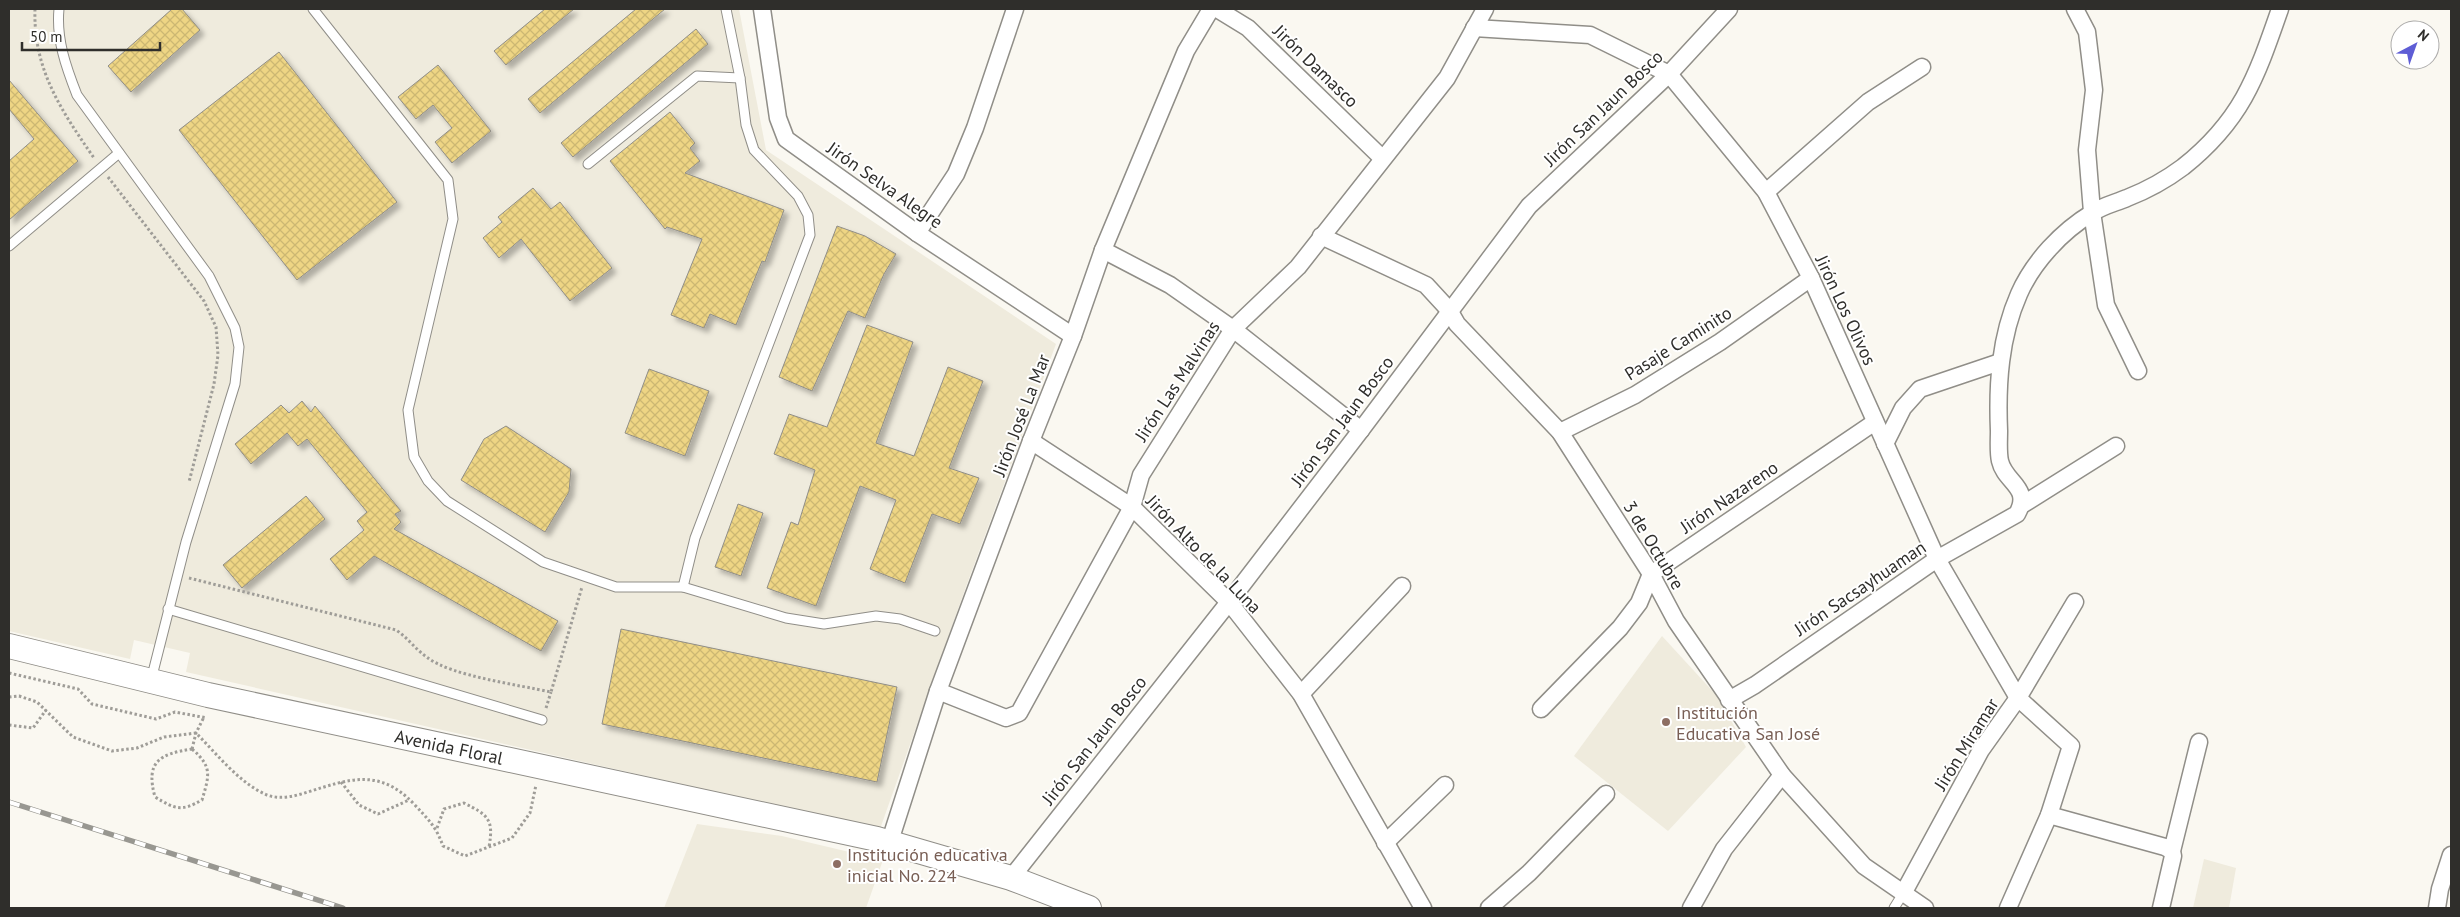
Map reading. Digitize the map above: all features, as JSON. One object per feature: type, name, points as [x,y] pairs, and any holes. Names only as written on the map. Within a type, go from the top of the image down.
[{"type":"street","name":"Jirón Selva Alegre","points":[[762,9],[778,118],[786,139],[918,232],[1074,336]]},
{"type":"street","points":[[918,232],[956,174],[975,128],[1015,9]]},
{"type":"street","name":"Jirón José La Mar","points":[[890,844],[938,691],[1032,441],[1074,336],[1103,250],[1186,51],[1211,9]]},
{"type":"street","name":"Jirón Damasco","points":[[1217,9],[1248,28],[1382,158]]},
{"type":"street","name":"Jirón Las Malvinas","points":[[938,691],[1006,718],[1019,713],[1132,507],[1141,475],[1233,329],[1298,267],[1382,158],[1447,78],[1485,9]]},
{"type":"street","name":"Jirón San Jaun Bosco","points":[[1011,878],[1229,602],[1529,206],[1669,74],[1729,9]]},
{"type":"street","points":[[2075,9],[2087,32],[2094,90],[2087,150],[2092,212],[2106,304],[2138,371]]},
{"type":"street","points":[[2019,509],[2022,495],[2000,463],[1998,413],[2000,362],[2019,293],[2048,249],[2092,212],[2130,197],[2181,168],[2209,144],[2237,112],[2258,72],[2280,9]]},
{"type":"street","name":"Jirón Los Olivos","points":[[1474,28],[1590,34],[1669,74],[1766,192],[1810,278],[1937,559],[2018,698],[2071,746],[2049,815]]},
{"type":"street","points":[[1766,192],[1868,102],[1922,66]]},
{"type":"street","name":"3 de Octubre","points":[[1321,236],[1426,285],[1449,310],[1457,324],[1560,432],[1651,574],[1676,621],[1782,775],[1864,866],[1925,908]]},
{"type":"street","points":[[1103,250],[1170,285],[1233,329],[1361,430]]},
{"type":"street","name":"Pasaje Caminito","points":[[1560,432],[1635,395],[1720,342],[1810,278]]},
{"type":"street","points":[[1885,444],[1903,408],[1920,389],[2000,362]]},
{"type":"street","name":"Jirón Nazareno","points":[[1651,574],[1875,422]]},
{"type":"street","name":"Jirón Alto de la Luna","points":[[1032,441],[1132,507],[1229,602],[1301,694],[1423,908]]},
{"type":"street","name":"Jirón Sacsayhuaman","points":[[1729,700],[1755,685],[1937,559],[2116,446]]},
{"type":"street","points":[[1542,709],[1620,628],[1640,603],[1651,574]]},
{"type":"street","points":[[1301,694],[1402,586]]},
{"type":"street","name":"Jirón Miramar","points":[[1904,892],[1981,750],[2018,698],[2075,602]]},
{"type":"street","name":"Avenida Floral","points":[[9,646],[208,695],[890,844],[1011,878],[1089,908]]},
{"type":"street","points":[[2161,908],[2173,856],[2172,851],[2199,742]]},
{"type":"street","points":[[1691,908],[1724,849],[1782,775]]},
{"type":"street","points":[[1385,843],[1445,785]]},
{"type":"street","points":[[1490,908],[1529,873],[1606,794]]},
{"type":"street","points":[[2008,908],[2049,815],[2165,847],[2172,851]]},
{"type":"street","points":[[2437,908],[2440,889],[2451,855]]},
{"type":"lane","points":[[59,9],[58,22],[63,61],[77,95],[209,276],[235,328],[239,348],[235,384],[177,575],[151,680]]},
{"type":"lane","points":[[313,9],[448,180],[453,219],[408,410],[414,457],[428,481],[446,502],[543,562],[616,587],[683,587],[786,618],[824,624],[876,616],[900,619],[935,630]]},
{"type":"lane","points":[[683,587],[696,538],[810,235],[808,215],[798,196],[754,150],[746,125],[740,78],[726,9]]},
{"type":"lane","points":[[588,164],[697,76],[740,78]]},
{"type":"lane","points":[[9,246],[119,153]]},
{"type":"lane","points":[[168,609],[542,720]]},
{"type":"lane","name":"Jirón Miramar","points":[[1894,908],[1904,892]]},
{"type":"path","points":[[35,9],[34,32],[41,64],[61,108],[101,168],[204,301],[216,327],[218,355],[214,384],[187,488]]},
{"type":"path","points":[[177,575],[396,630],[408,637],[428,658],[447,668],[551,692],[585,577]]},
{"type":"path","points":[[9,697],[19,696],[37,702],[74,738],[112,751],[137,748],[164,737],[196,733]]},
{"type":"path","points":[[9,725],[33,728],[46,710]]},
{"type":"path","points":[[192,749],[196,733]]},
{"type":"path","points":[[196,733],[243,780],[268,795],[290,798],[341,782],[365,778],[391,786],[409,800],[437,828],[443,846],[465,856],[512,838],[530,813],[538,777]]},
{"type":"path","points":[[192,749],[205,760],[210,776],[202,800],[186,809],[171,807],[155,797],[150,779],[157,762],[167,753],[192,749]]},
{"type":"path","points":[[341,782],[359,805],[378,814],[409,800]]},
{"type":"path","points":[[437,828],[444,809],[464,803],[485,813],[492,829],[489,848]]},
{"type":"shaded area","points":[[9,9],[739,9],[766,150],[1056,344],[967,584],[880,829],[186,672],[190,653],[134,640],[130,659],[9,631]]},
{"type":"shaded area","name":"Institución Educativa San José","points":[[1662,636],[1717,696],[1746,747],[1668,831],[1574,756]]},
{"type":"shaded area","points":[[697,824],[782,836],[883,860],[866,908],[664,908]]},
{"type":"shaded area","points":[[2204,859],[2236,868],[2229,908],[2193,908]]},
{"type":"building","points":[[172,9],[182,9],[200,30],[131,92],[108,66]]},
{"type":"building","points":[[545,9],[574,9],[506,65],[494,51]]},
{"type":"building","points":[[636,9],[665,9],[540,113],[528,99]]},
{"type":"building","points":[[696,29],[708,44],[573,157],[561,143]]},
{"type":"building","points":[[279,52],[397,202],[297,280],[179,130]]},
{"type":"building","points":[[438,65],[491,131],[452,163],[435,142],[452,128],[433,105],[416,119],[398,97]]},
{"type":"building","points":[[9,80],[78,161],[9,220],[9,161],[34,139],[9,109]]},
{"type":"building","points":[[670,112],[695,143],[690,148],[700,161],[685,173],[784,210],[765,262],[762,261],[736,325],[710,314],[704,328],[671,315],[702,239],[667,227],[665,229],[610,161]]},
{"type":"building","points":[[533,188],[551,209],[560,202],[612,268],[570,301],[521,239],[499,258],[483,238],[502,222],[498,217]]},
{"type":"building","points":[[837,226],[865,236],[896,254],[884,274],[865,318],[848,311],[812,391],[779,377]]},
{"type":"building","points":[[867,325],[913,342],[876,443],[914,456],[948,367],[983,381],[949,468],[979,478],[960,524],[932,514],[905,583],[870,569],[896,500],[860,486],[816,606],[767,588],[791,522],[798,525],[815,470],[774,454],[789,414],[827,427]]},
{"type":"building","points":[[649,369],[709,391],[685,456],[625,433]]},
{"type":"building","points":[[302,401],[311,412],[315,406],[401,511],[395,514],[401,522],[394,529],[558,621],[541,651],[374,556],[347,580],[330,559],[364,530],[357,521],[367,512],[307,439],[298,446],[287,433],[251,464],[235,444],[281,405],[289,413]]},
{"type":"building","points":[[506,426],[571,469],[569,492],[545,532],[461,480],[484,439]]},
{"type":"building","points":[[306,496],[325,519],[242,588],[223,565]]},
{"type":"building","points":[[738,504],[763,513],[741,576],[715,567]]},
{"type":"building","points":[[621,629],[897,687],[877,782],[602,724]]},
{"type":"railway","points":[[9,802],[343,908]]},
{"type":"place","name":"Institución Educativa San José","points":[[1666,722]]},
{"type":"place","name":"Institución educativa inicial No. 224","points":[[837,864]]}]
